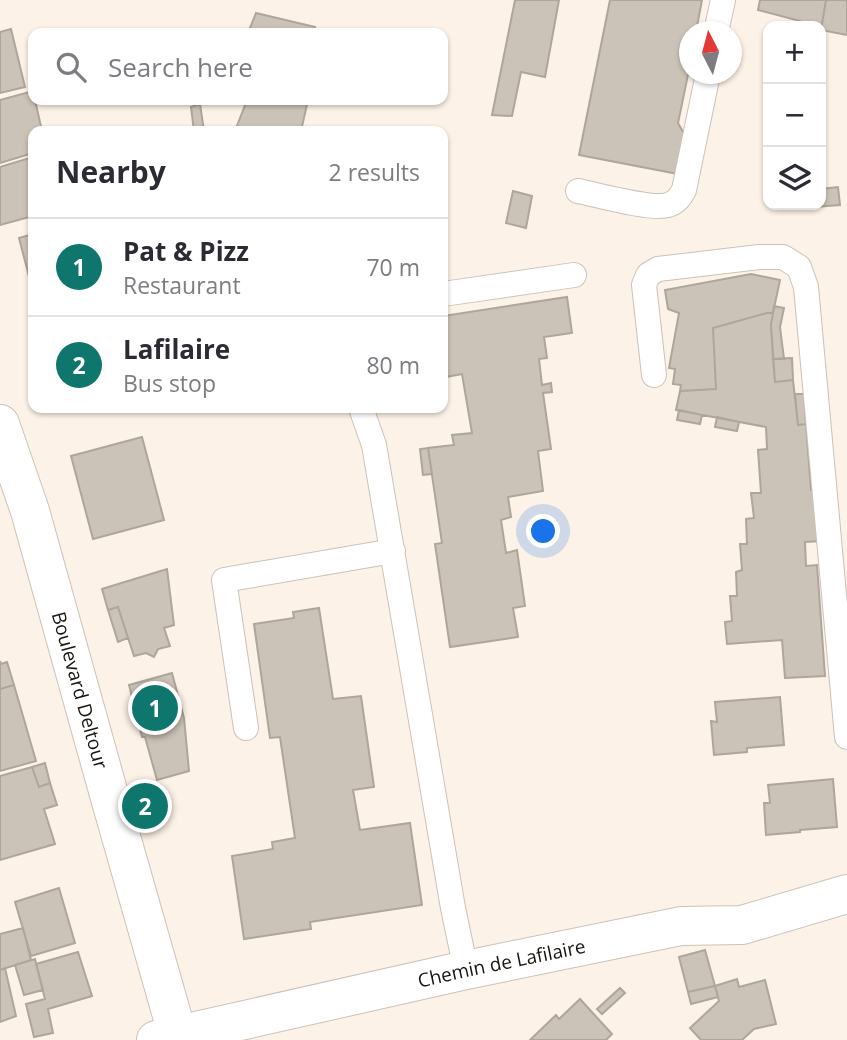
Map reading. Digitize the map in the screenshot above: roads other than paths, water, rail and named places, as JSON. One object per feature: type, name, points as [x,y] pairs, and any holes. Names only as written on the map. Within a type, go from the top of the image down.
[{"type":"street","name":"Boulevard Deltour","points":[[1,430],[30,511],[106,785],[171,1039]]},
{"type":"street","name":"Chemin de Lafilaire","points":[[171,1039],[299,1007],[681,926],[742,925],[847,894]]},
{"type":"lane","points":[[718,21],[723,0]]},
{"type":"lane","points":[[578,191],[651,206],[667,205],[678,200],[684,190],[706,84]]},
{"type":"lane","points":[[654,375],[644,285],[648,275],[658,269],[759,257],[783,257],[799,267],[806,287],[847,737]]},
{"type":"lane","points":[[448,292],[573,275]]},
{"type":"lane","points":[[363,413],[374,446],[466,970]]},
{"type":"lane","points":[[246,729],[223,580],[393,551]]},
{"type":"place","name":"Pat & Pizz","points":[[155,708]]},
{"type":"place","name":"Lafilaire","points":[[145,806]]}]
